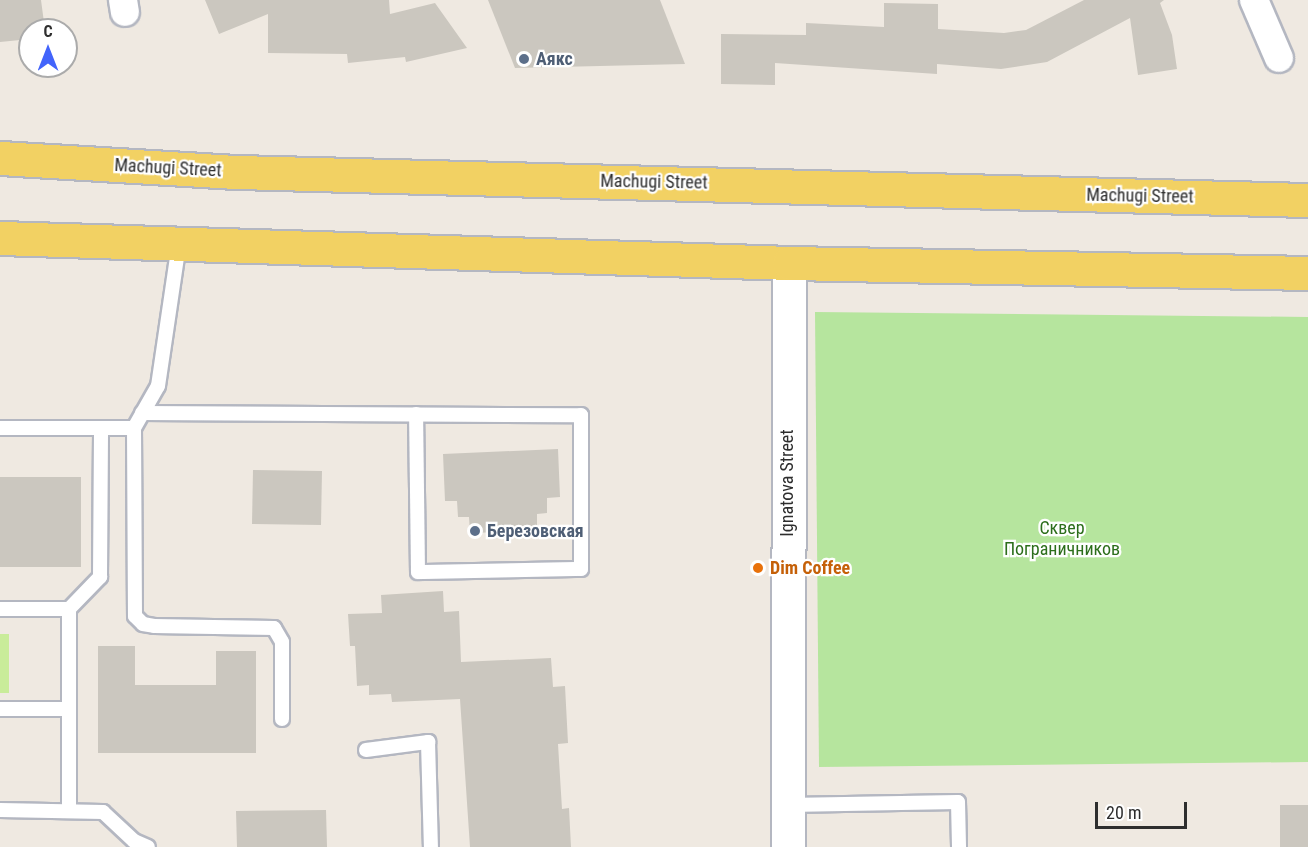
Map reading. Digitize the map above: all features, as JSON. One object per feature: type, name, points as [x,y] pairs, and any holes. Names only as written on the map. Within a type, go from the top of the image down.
[{"type":"main road","name":"Machugi Street","points":[[0,158],[237,172],[1308,200]]},
{"type":"main road","points":[[0,238],[789,262],[1308,273]]},
{"type":"street","points":[[1254,0],[1279,58]]},
{"type":"street","name":"Ignatova Street","points":[[788,847],[789,262]]},
{"type":"lane","points":[[179,242],[158,386],[134,428],[135,616],[143,624],[154,626],[274,628],[282,642],[282,719]]},
{"type":"lane","points":[[142,413],[416,414],[581,415],[581,569],[418,572],[416,414]]},
{"type":"lane","points":[[0,428],[134,428]]},
{"type":"lane","points":[[69,810],[69,609],[100,577],[101,428]]},
{"type":"lane","points":[[0,609],[69,609]]},
{"type":"lane","points":[[0,709],[69,709]]},
{"type":"lane","points":[[366,750],[428,742],[431,847]]},
{"type":"lane","points":[[788,805],[958,802],[958,847]]},
{"type":"lane","points":[[0,810],[69,810],[103,813],[134,842],[148,847]]},
{"type":"green space","name":"Сквер Пограничников","points":[[815,312],[1308,317],[1308,762],[819,767]]},
{"type":"green space","points":[[0,634],[9,634],[9,693],[0,693]]},
{"type":"building","points":[[0,0],[41,0],[43,18],[18,18],[18,40],[0,42]]},
{"type":"building","points":[[205,0],[389,0],[390,14],[435,3],[467,48],[406,62],[405,57],[348,63],[347,54],[268,53],[268,14],[219,34]]},
{"type":"building","points":[[488,0],[660,0],[685,64],[515,68]]},
{"type":"building","points":[[1084,0],[1164,0],[1160,3],[1172,35],[1177,69],[1138,75],[1130,18],[1047,62],[1001,69],[937,64],[937,74],[775,63],[775,85],[721,84],[721,34],[806,35],[806,23],[884,27],[884,3],[938,4],[938,29],[1004,33],[1026,30]]},
{"type":"building","points":[[558,449],[560,497],[547,498],[547,513],[537,514],[537,531],[470,533],[469,517],[458,517],[457,501],[445,501],[443,454]]},
{"type":"building","points":[[253,470],[322,471],[321,525],[252,524]]},
{"type":"building","points":[[0,477],[81,477],[81,567],[0,567]]},
{"type":"building","points":[[443,591],[444,612],[459,611],[461,662],[551,658],[553,687],[565,686],[568,743],[558,744],[562,809],[569,808],[571,847],[470,847],[460,699],[392,702],[391,694],[369,695],[369,685],[357,686],[355,646],[350,646],[348,614],[382,613],[381,595]]},
{"type":"building","points":[[98,646],[135,646],[135,685],[216,685],[216,651],[256,651],[256,753],[98,753]]},
{"type":"building","points":[[1280,805],[1308,805],[1308,847],[1280,847]]},
{"type":"building","points":[[326,810],[327,847],[237,847],[236,811]]},
{"type":"place","name":"Аякс","points":[[524,59]]},
{"type":"place","name":"Березовская","points":[[475,531]]},
{"type":"place","name":"Dim Coffee","points":[[758,568]]}]
